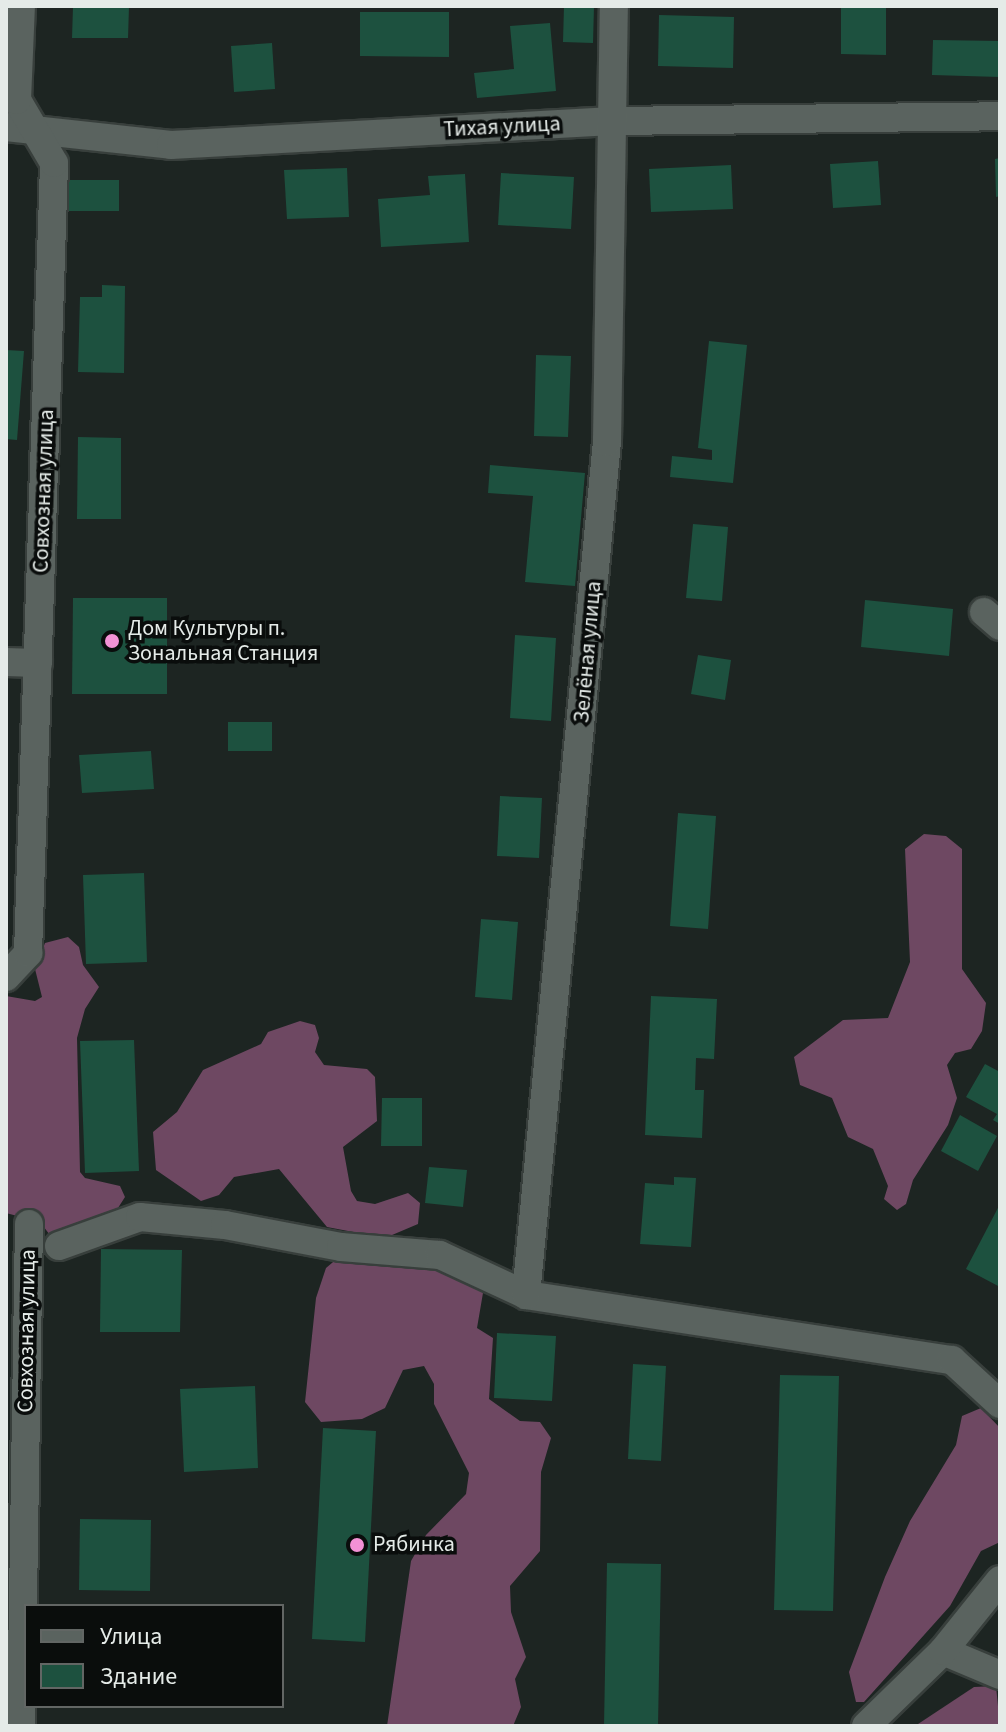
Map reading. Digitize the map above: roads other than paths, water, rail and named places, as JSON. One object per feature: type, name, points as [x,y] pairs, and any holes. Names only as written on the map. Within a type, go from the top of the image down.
[{"type":"street","name":"Совхозная улица","points":[[6,977],[28,953],[54,163],[17,100],[21,6]]},
{"type":"street","name":"Зелёная улица","points":[[526,1295],[607,442],[614,6]]},
{"type":"street","name":"Тихая улица","points":[[6,127],[171,145],[612,121],[1000,116]]},
{"type":"street","points":[[6,662],[38,663]]},
{"type":"street","points":[[59,1246],[140,1217],[225,1225],[341,1247],[440,1255],[526,1295],[952,1360],[999,1401]]},
{"type":"street","name":"Совхозная улица","points":[[21,1726],[16,1449],[29,1224]]},
{"type":"street","points":[[866,1726],[943,1651],[1000,1580]]},
{"type":"street","points":[[943,1651],[1000,1675]]},
{"type":"place","name":"Дом Культуры п. Зональная Станция","points":[[112,641]]},
{"type":"place","name":"Рябинка","points":[[357,1545]]}]
